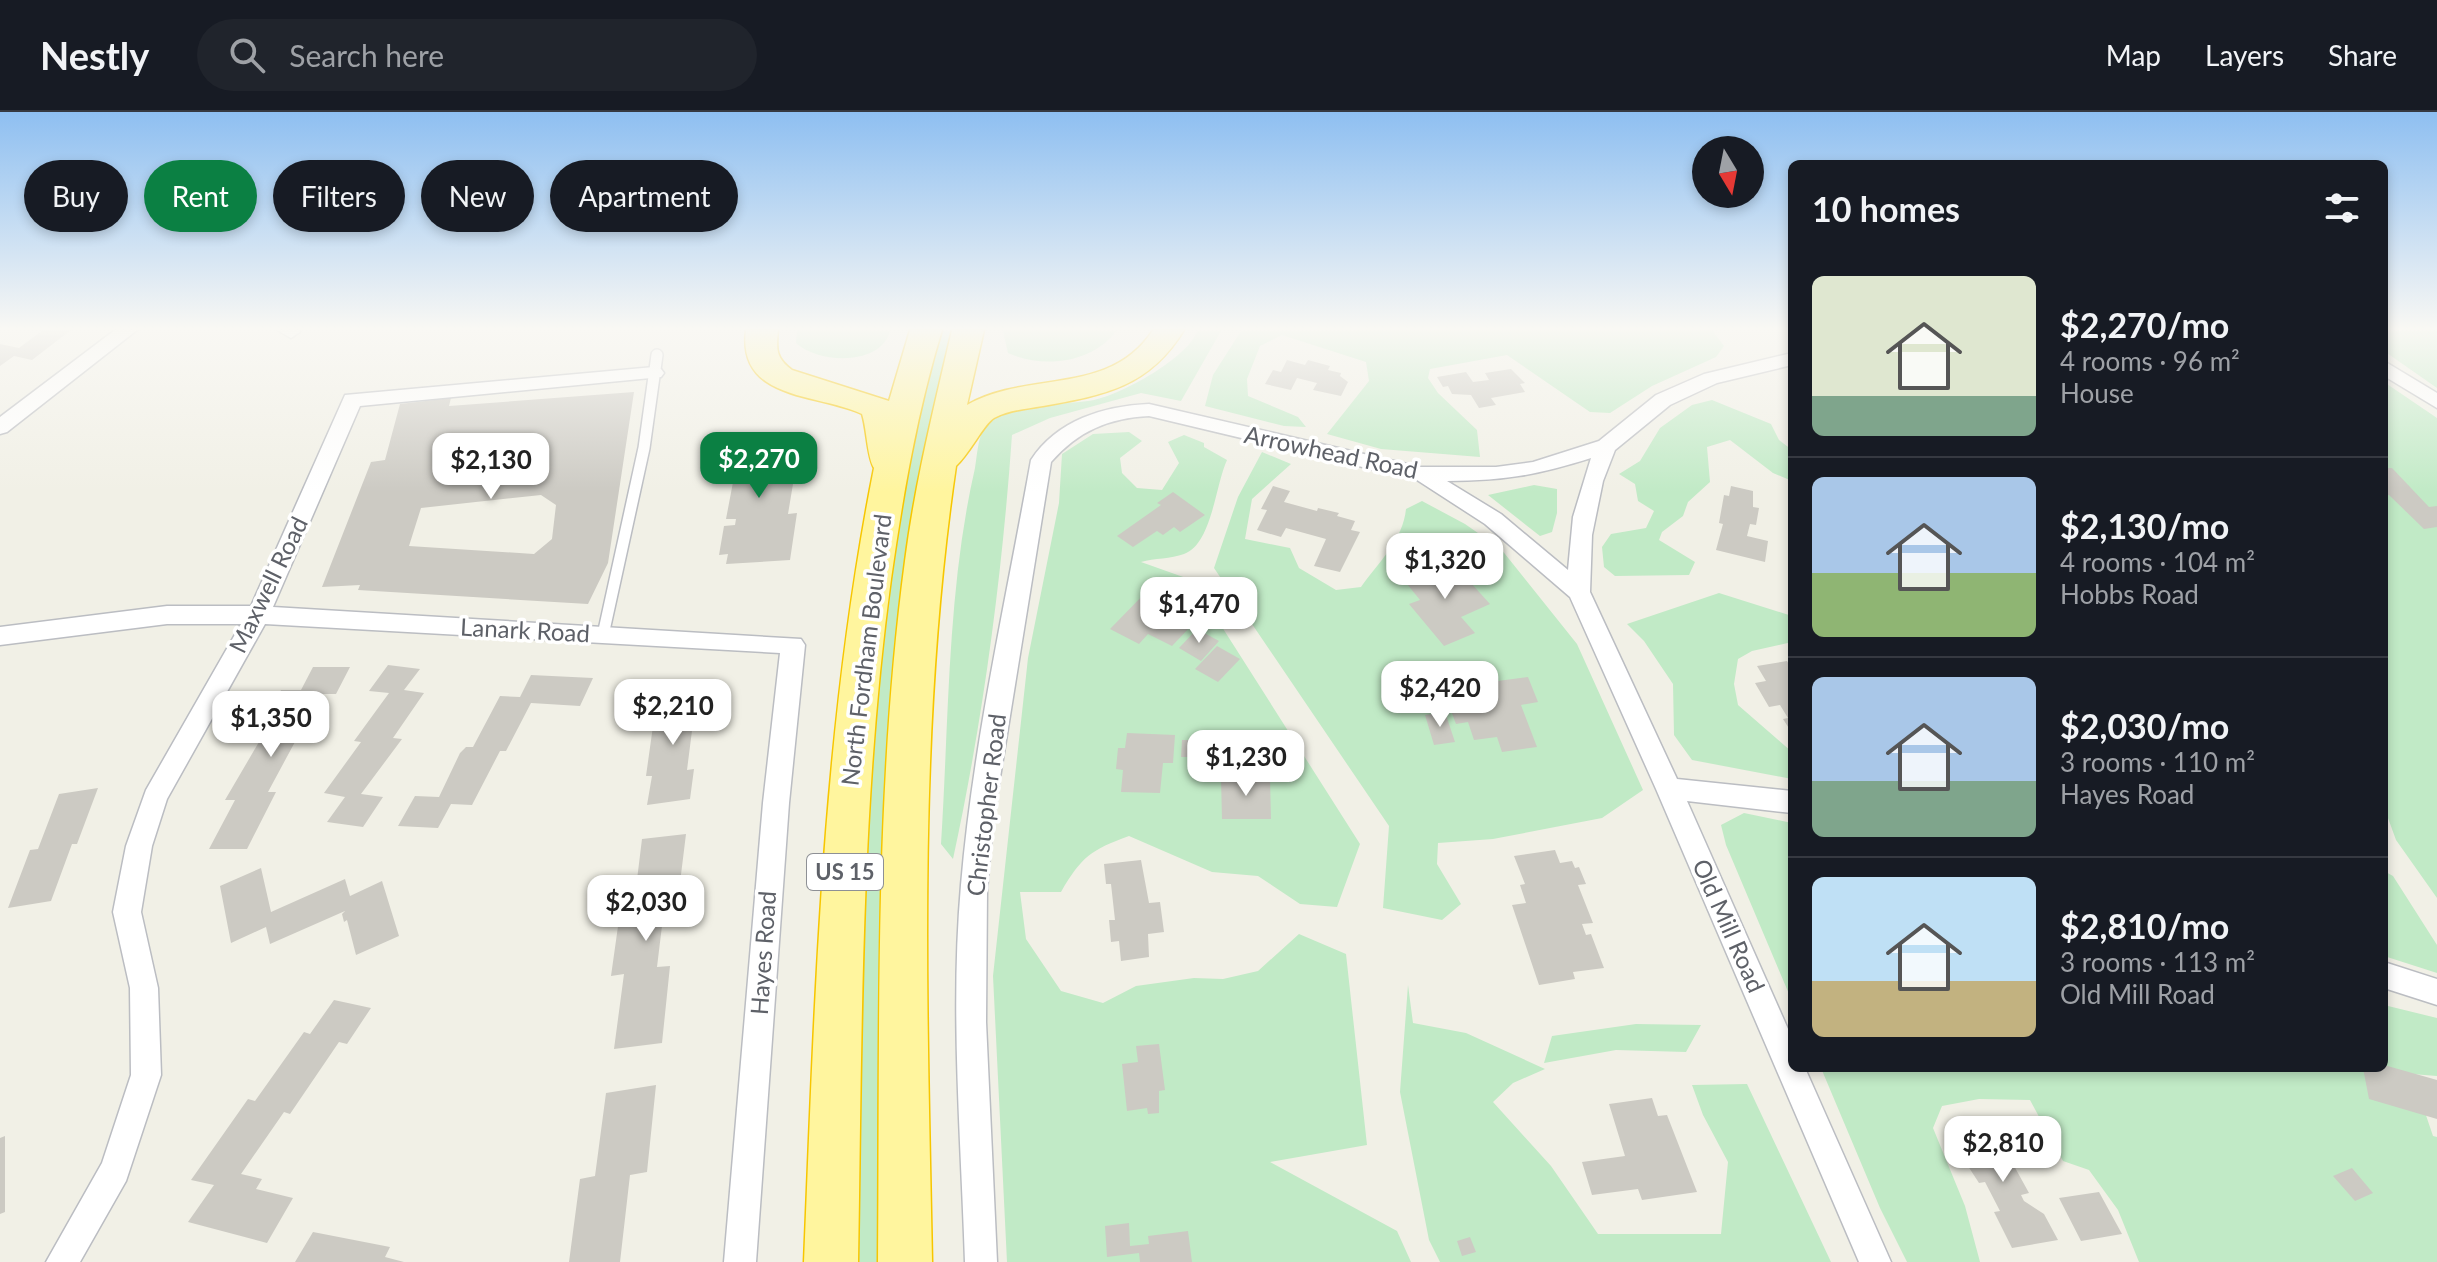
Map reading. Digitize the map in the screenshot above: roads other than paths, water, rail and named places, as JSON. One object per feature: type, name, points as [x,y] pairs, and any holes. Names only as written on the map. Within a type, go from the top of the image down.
[{"type":"highway","points":[[797,384],[862,399],[877,408],[886,436],[887,485]]},
{"type":"highway","name":"North Fordham Boulevard","points":[[831,1262],[848,811],[858,679],[887,485],[913,384]]},
{"type":"highway","name":"North Fordham Boulevard","points":[[905,1262],[906,771],[915,643],[937,463],[956,384]]},
{"type":"highway","points":[[937,463],[959,444],[963,430],[982,411],[1005,402],[1100,384]]},
{"type":"street","points":[[0,427],[57,384]]},
{"type":"street","name":"Maxwell Road","points":[[62,1262],[115,1170],[146,1075],[144,988],[127,912],[139,846],[155,797],[258,615],[297,532],[352,400],[490,384]]},
{"type":"street","name":"Arrowhead Road","points":[[1087,421],[1127,410],[1149,410],[1420,474],[1496,474],[1534,469],[1606,446],[1663,400],[1699,384]]},
{"type":"street","points":[[2409,384],[2437,402]]},
{"type":"street","name":"Christopher Road","points":[[981,1262],[972,1022],[974,890],[980,821],[1041,460],[1066,434],[1087,421]]},
{"type":"street","name":"Old Mill Road","points":[[1579,592],[1580,531],[1592,478],[1606,446]]},
{"type":"street","name":"Old Mill Road","points":[[1420,474],[1493,519],[1579,592],[1788,1062]]},
{"type":"street","name":"Lanark Road","points":[[0,636],[167,615],[258,615],[793,645]]},
{"type":"street","name":"Hayes Road","points":[[740,1262],[776,803],[793,645]]},
{"type":"street","points":[[1669,789],[1788,802]]},
{"type":"street","points":[[2388,976],[2437,992]]},
{"type":"street","name":"Old Mill Road","points":[[1792,1072],[1875,1262]]},
{"type":"lane","points":[[603,635],[644,448],[653,384]]}]
